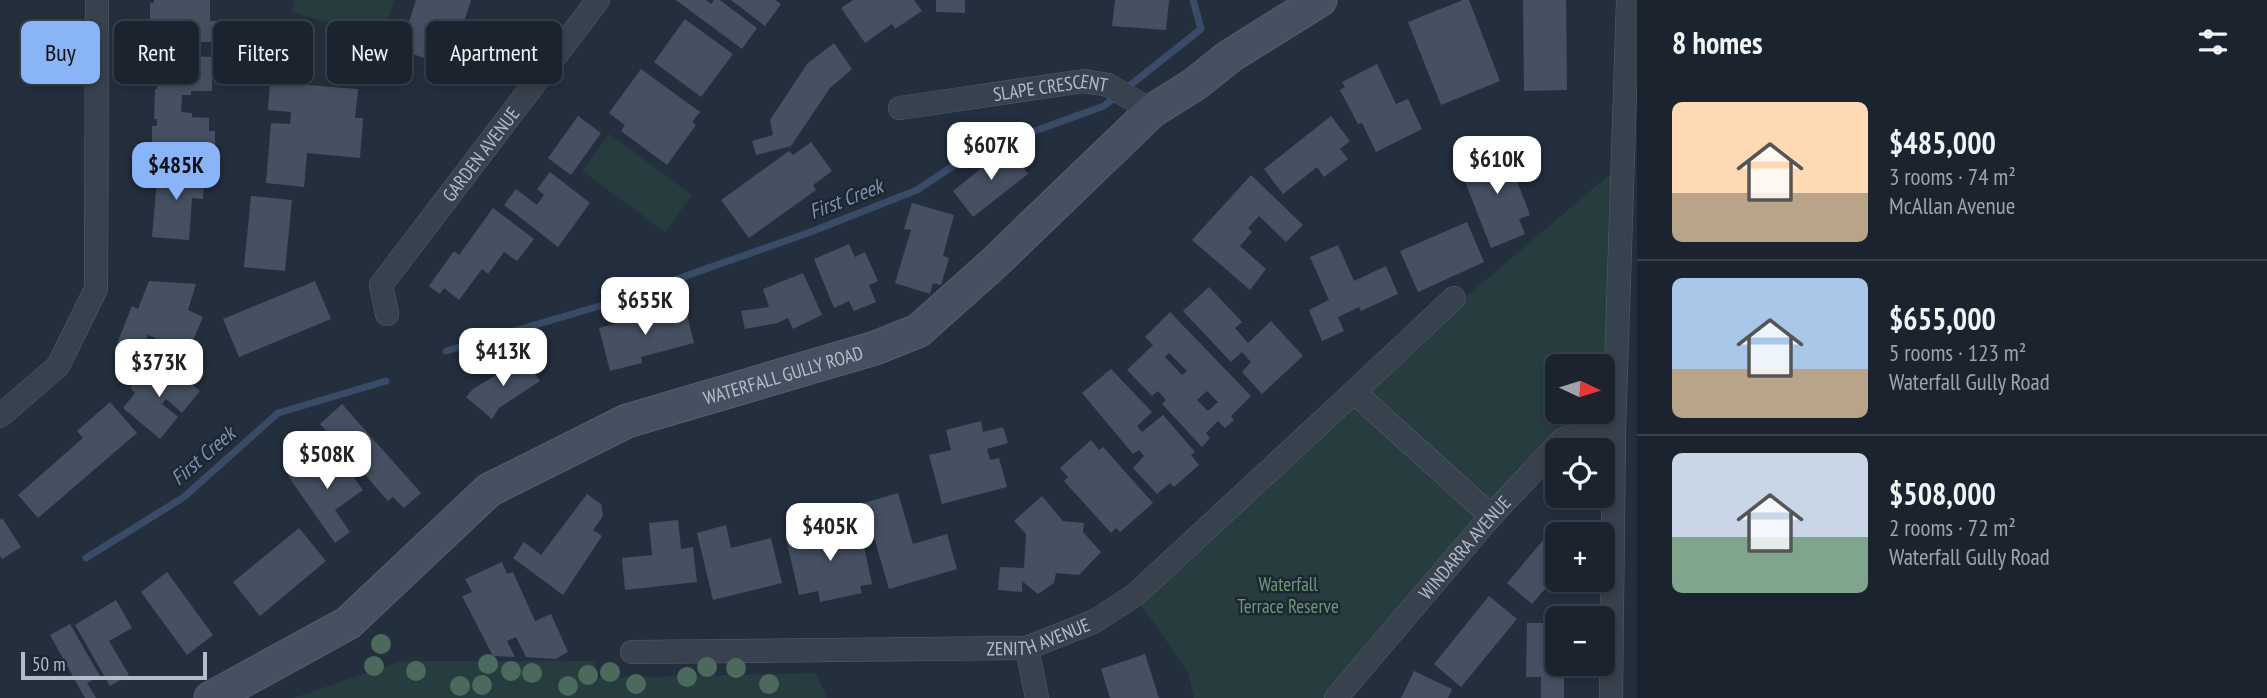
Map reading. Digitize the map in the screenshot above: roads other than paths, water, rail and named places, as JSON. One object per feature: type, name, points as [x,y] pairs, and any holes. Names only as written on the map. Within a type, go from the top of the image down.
[{"type":"street","points":[[0,416],[58,366],[96,289],[97,0]]},
{"type":"street","name":"GARDEN AVENUE","points":[[387,314],[381,285],[598,0]]},
{"type":"street","name":"WATERFALL GULLY ROAD","points":[[211,698],[348,623],[489,490],[627,421],[875,348],[918,331],[992,265],[1142,105],[1195,84],[1230,55],[1320,0]]},
{"type":"street","points":[[1611,698],[1614,432],[1628,0]]},
{"type":"street","name":"SLAPE CRESCENT","points":[[900,108],[1084,81],[1108,85],[1142,105]]},
{"type":"street","name":"ZENITH AVENUE","points":[[632,652],[1027,648],[1095,621],[1135,596],[1454,298]]},
{"type":"street","points":[[1354,392],[1491,516]]},
{"type":"street","name":"WINDARRA AVENUE","points":[[1336,698],[1491,516],[1563,439],[1614,432]]},
{"type":"street","points":[[1027,648],[1037,698]]},
{"type":"waterway","name":"First Creek","points":[[446,351],[603,305],[808,233],[917,190],[971,154],[1104,106],[1201,29],[1193,0]]},
{"type":"waterway","name":"First Creek","points":[[86,558],[184,497],[278,413],[386,381]]},
{"type":"park label","name":"Waterfall Terrace Reserve","points":[[1288,595]]}]
